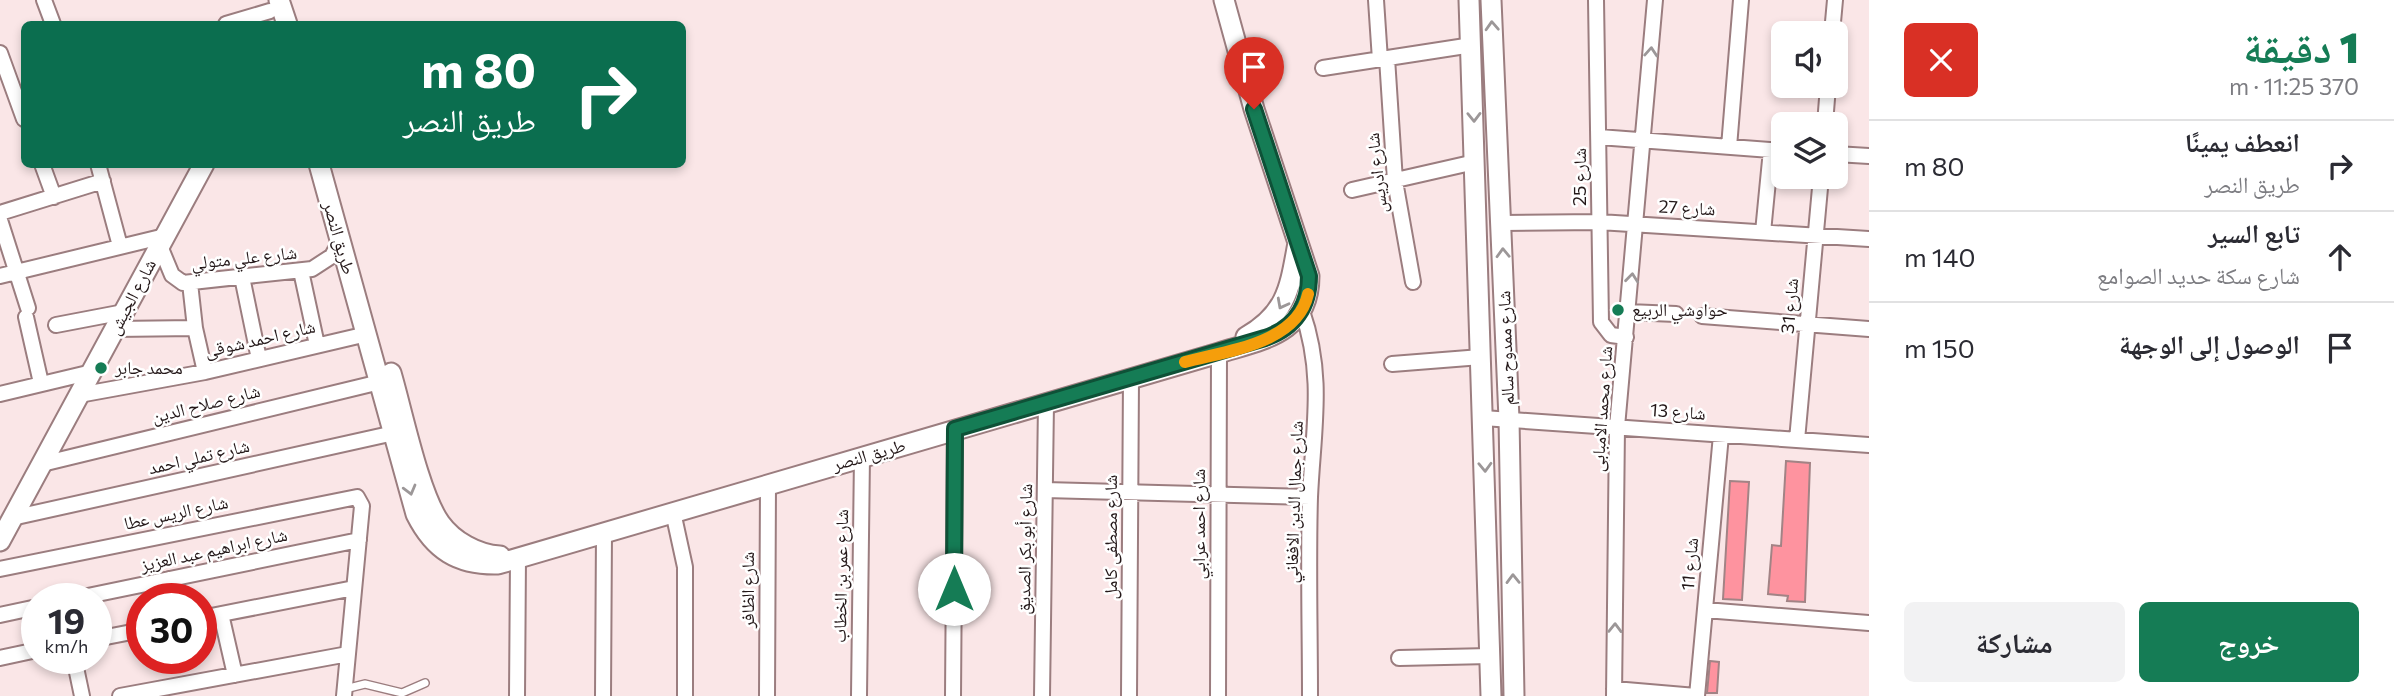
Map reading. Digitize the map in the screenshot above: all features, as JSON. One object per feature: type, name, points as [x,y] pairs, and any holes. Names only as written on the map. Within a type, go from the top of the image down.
[{"type":"street","points":[[44,0],[52,21]]},
{"type":"street","points":[[1219,352],[1276,334],[1302,311],[1307,300],[1309,276],[1254,109],[1224,0]]},
{"type":"street","name":"شارع ادريس","points":[[1376,0],[1395,181],[1413,282]]},
{"type":"street","name":"شارع ممدوح سالم","points":[[1469,0],[1491,696]]},
{"type":"street","name":"شارع ممدوح سالم","points":[[1491,0],[1509,419],[1514,696]]},
{"type":"street","name":"شارع 25","points":[[1596,0],[1601,322],[1611,335],[1626,337]]},
{"type":"street","name":"شارع محمد الامبابى","points":[[1614,693],[1617,427],[1645,141],[1655,0]]},
{"type":"street","points":[[1728,147],[1741,0]]},
{"type":"street","points":[[1833,21],[1835,0]]},
{"type":"street","points":[[243,21],[278,15]]},
{"type":"street","points":[[1323,68],[1472,45]]},
{"type":"street","points":[[0,53],[21,111]]},
{"type":"street","points":[[1599,137],[1771,150]]},
{"type":"street","points":[[1848,155],[1869,156]]},
{"type":"street","points":[[1352,190],[1475,162]]},
{"type":"street","points":[[43,168],[54,197]]},
{"type":"street","points":[[99,168],[120,246]]},
{"type":"street","name":"شارع الجيش","points":[[4,531],[202,168]]},
{"type":"street","name":"طريق النصر","points":[[320,168],[416,514],[425,533],[439,548],[457,559],[478,564],[498,564],[1219,352]]},
{"type":"street","name":"طريق النصر","points":[[330,168],[427,495],[440,522],[461,543],[488,555],[518,557]]},
{"type":"street","points":[[0,213],[103,181]]},
{"type":"street","points":[[1763,232],[1771,185]]},
{"type":"street","name":"شارع 31","points":[[1797,440],[1820,189]]},
{"type":"street","points":[[0,220],[18,271],[41,383]]},
{"type":"street","name":"شارع 27","points":[[1502,223],[1599,222],[1869,239]]},
{"type":"street","points":[[1219,352],[1259,330],[1276,316],[1286,298],[1298,238]]},
{"type":"street","name":"شارع علي متولي","points":[[163,241],[176,280],[190,283],[301,271],[323,264],[332,256],[340,240]]},
{"type":"street","points":[[0,276],[120,246],[163,241]]},
{"type":"street","points":[[301,271],[317,345]]},
{"type":"street","points":[[243,277],[259,359]]},
{"type":"street","points":[[190,283],[195,328],[205,372]]},
{"type":"street","name":"شارع جمال الدين الافغاني","points":[[1302,311],[1311,337],[1317,379],[1310,497],[1310,696]]},
{"type":"street","points":[[1628,312],[1676,314]]},
{"type":"street","points":[[1702,316],[1869,329]]},
{"type":"street","points":[[56,324],[119,321],[195,328]]},
{"type":"street","name":"شارع احمد شوقى","points":[[79,395],[205,372],[366,334]]},
{"type":"street","name":"شارع احمد عرابي","points":[[1218,696],[1219,352]]},
{"type":"street","points":[[1392,364],[1481,357]]},
{"type":"street","points":[[0,394],[92,372]]},
{"type":"street","name":"شارع مصطفى كامل","points":[[1129,696],[1131,378]]},
{"type":"street","name":"شارع صلاح الدين","points":[[42,464],[380,382]]},
{"type":"street","name":"شارع أبو بكر الصديق","points":[[1042,696],[1046,403]]},
{"type":"street","name":"شارع 13","points":[[1483,418],[1869,445]]},
{"type":"street","points":[[953,696],[955,429]]},
{"type":"street","name":"شارع تملي احمد","points":[[4,531],[394,433]]},
{"type":"street","name":"شارع 11","points":[[1696,696],[1721,435]]},
{"type":"street","name":"شارع عمر بن الخطاب","points":[[859,696],[862,456]]},
{"type":"street","name":"شارع الظافر","points":[[767,696],[768,484]]},
{"type":"street","points":[[1045,490],[1310,497]]},
{"type":"street","name":"شارع الريس عطا","points":[[0,569],[352,497],[360,498],[359,540]]},
{"type":"street","points":[[673,512],[685,567],[685,696]]},
{"type":"street","points":[[603,696],[604,531]]},
{"type":"street","points":[[344,693],[359,540]]},
{"type":"street","name":"شارع ابراهيم عبد العزيز","points":[[112,591],[359,540]]},
{"type":"street","points":[[517,696],[518,557]]},
{"type":"street","points":[[169,579],[170,583]]},
{"type":"street","points":[[217,615],[354,588]]},
{"type":"street","points":[[0,615],[21,610]]},
{"type":"street","points":[[1705,610],[1869,623]]},
{"type":"street","points":[[220,614],[234,675]]},
{"type":"street","points":[[1489,630],[1514,630]]},
{"type":"street","points":[[0,658],[21,653]]},
{"type":"street","points":[[120,696],[348,654]]},
{"type":"street","points":[[1399,658],[1490,656]]},
{"type":"street","points":[[77,674],[82,696]]},
{"type":"street","points":[[1614,693],[1696,696]]},
{"type":"lane","points":[[344,693],[365,684],[402,693],[425,683]]},
{"type":"building","points":[[1786,461],[1810,463],[1805,602],[1787,601],[1788,596],[1768,594],[1772,545],[1781,546]]},
{"type":"building","points":[[1730,481],[1749,482],[1742,600],[1723,599]]},
{"type":"building","points":[[1710,661],[1719,662],[1717,693],[1707,693]]},
{"type":"slow traffic","points":[[1185,362],[1276,334],[1295,320],[1302,311],[1308,294]]},
{"type":"place","name":"حواوشي الربيع","points":[[1618,310]]},
{"type":"place","name":"محمد جابر","points":[[101,368]]},
{"type":"route","points":[[954,589],[955,429],[1265,338],[1286,328],[1302,311],[1307,300],[1309,276],[1254,109]]}]
